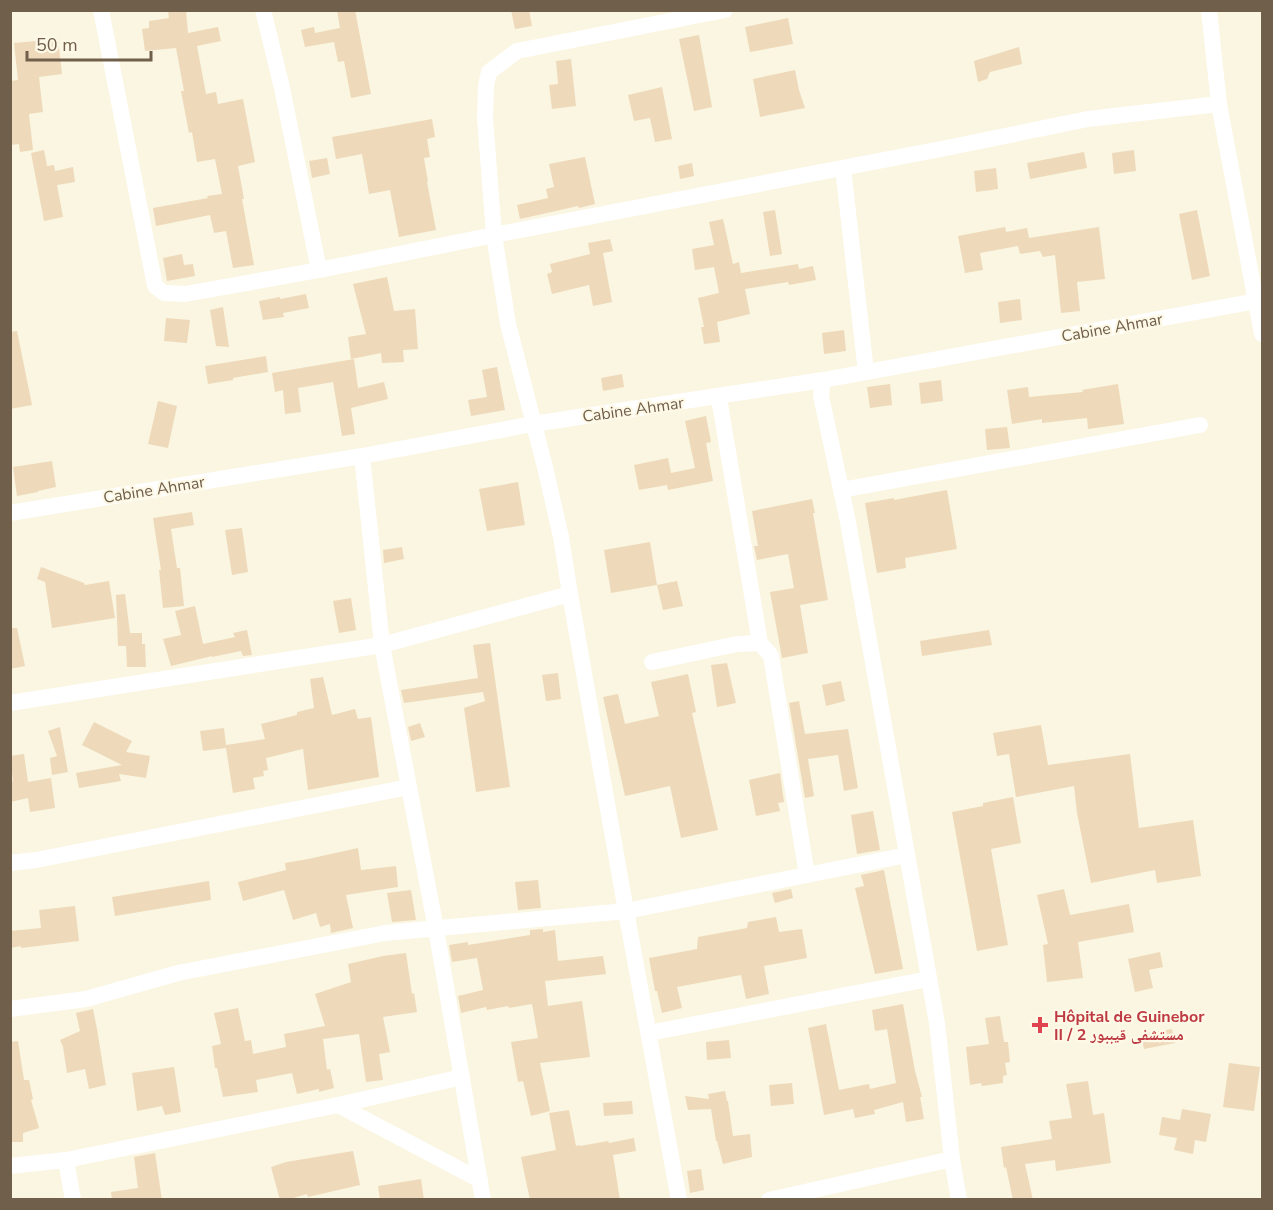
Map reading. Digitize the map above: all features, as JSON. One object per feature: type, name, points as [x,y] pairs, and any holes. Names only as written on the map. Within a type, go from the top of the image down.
[{"type":"street","points":[[101,10],[155,286],[164,293],[185,294],[319,270],[1088,119],[1219,104]]},
{"type":"street","points":[[264,10],[319,270]]},
{"type":"street","points":[[679,1200],[561,537],[508,324],[494,235],[485,118],[486,86],[489,72],[517,51],[724,10]]},
{"type":"street","points":[[1209,10],[1219,104],[1259,301],[1263,334]]},
{"type":"street","points":[[843,168],[866,372]]},
{"type":"street","name":"Cabine Ahmar","points":[[10,513],[362,456],[533,424],[822,380],[1259,301]]},
{"type":"street","points":[[822,380],[821,396],[841,490],[937,1023],[952,1159],[959,1200]]},
{"type":"street","points":[[716,397],[720,404],[760,644],[771,656],[807,875]]},
{"type":"street","points":[[841,490],[1200,425]]},
{"type":"street","points":[[362,456],[382,645],[436,929],[483,1200]]},
{"type":"street","points":[[10,703],[382,645],[570,594]]},
{"type":"street","points":[[652,662],[737,644],[760,644]]},
{"type":"street","points":[[10,863],[36,860],[409,787]]},
{"type":"street","points":[[10,1009],[86,999],[178,973],[385,933],[626,911],[907,855]]},
{"type":"street","points":[[649,1033],[929,979]]},
{"type":"street","points":[[10,1166],[66,1160],[338,1105],[462,1077]]},
{"type":"street","points":[[338,1105],[480,1180]]},
{"type":"street","points":[[769,1200],[952,1159]]},
{"type":"street","points":[[66,1160],[73,1200]]},
{"type":"building","points":[[168,10],[186,10],[188,33],[218,27],[221,41],[197,46],[206,94],[216,92],[218,104],[243,99],[255,162],[238,166],[254,265],[233,268],[226,231],[214,233],[210,215],[156,226],[153,208],[222,194],[215,159],[197,162],[181,91],[184,91],[176,48],[145,51],[142,29],[149,28],[149,21],[169,18]]},
{"type":"building","points":[[337,10],[355,10],[371,94],[351,98],[344,61],[338,62],[334,42],[305,47],[301,30],[314,27],[315,33],[340,28]]},
{"type":"building","points":[[511,10],[529,10],[532,26],[515,29]]},
{"type":"building","points":[[788,18],[793,44],[750,52],[745,27]]},
{"type":"building","points":[[699,35],[712,107],[694,111],[679,39]]},
{"type":"building","points":[[58,39],[62,74],[39,77],[43,112],[29,114],[33,150],[20,152],[19,144],[10,145],[10,81],[18,80],[14,43]]},
{"type":"building","points":[[1019,47],[1022,64],[990,72],[987,79],[978,82],[974,61]]},
{"type":"building","points":[[571,59],[576,106],[552,109],[549,85],[558,84],[556,61]]},
{"type":"building","points":[[795,70],[805,108],[760,117],[753,79]]},
{"type":"building","points":[[662,87],[672,139],[655,142],[650,118],[634,121],[628,95]]},
{"type":"building","points":[[432,119],[435,137],[427,139],[430,157],[424,158],[436,230],[399,237],[390,190],[369,194],[362,154],[336,159],[332,137]]},
{"type":"building","points":[[44,150],[47,166],[54,165],[55,171],[73,167],[75,182],[57,185],[63,217],[44,221],[31,153]]},
{"type":"building","points":[[1134,150],[1136,171],[1114,174],[1112,153]]},
{"type":"building","points":[[1084,152],[1087,168],[1030,179],[1027,163]]},
{"type":"building","points":[[585,157],[595,204],[520,219],[517,205],[548,198],[546,189],[554,187],[549,164]]},
{"type":"building","points":[[327,158],[330,174],[312,178],[309,161]]},
{"type":"building","points":[[692,163],[694,176],[680,179],[678,166]]},
{"type":"building","points":[[996,168],[998,189],[976,192],[974,171]]},
{"type":"building","points":[[775,210],[782,254],[770,256],[763,212]]},
{"type":"building","points":[[1197,210],[1210,276],[1192,280],[1179,214]]},
{"type":"building","points":[[723,219],[733,264],[739,262],[741,273],[798,264],[799,269],[813,266],[816,280],[745,289],[750,314],[717,322],[720,342],[704,344],[701,327],[704,327],[698,298],[719,293],[714,267],[695,270],[692,249],[714,245],[709,222]]},
{"type":"building","points":[[1005,227],[1006,232],[1027,228],[1029,238],[1099,227],[1105,279],[1077,282],[1080,311],[1061,313],[1055,255],[1043,257],[1040,251],[1020,254],[1018,246],[980,253],[983,270],[965,273],[958,236]]},
{"type":"building","points":[[610,239],[613,251],[603,253],[612,302],[593,306],[589,285],[552,294],[547,274],[552,272],[550,264],[590,254],[588,243]]},
{"type":"building","points":[[182,254],[184,265],[193,264],[195,276],[167,281],[163,258]]},
{"type":"building","points":[[387,277],[394,311],[415,309],[418,349],[403,350],[404,362],[382,363],[381,353],[351,359],[348,337],[366,334],[353,284]]},
{"type":"building","points":[[306,294],[309,308],[283,313],[284,317],[263,320],[259,301]]},
{"type":"building","points":[[1020,299],[1022,320],[1000,323],[998,302]]},
{"type":"building","points":[[223,307],[229,347],[216,346],[210,310]]},
{"type":"building","points":[[166,318],[190,320],[187,343],[164,341]]},
{"type":"building","points":[[844,330],[846,351],[824,354],[822,333]]},
{"type":"building","points":[[17,331],[32,405],[10,409],[10,332]]},
{"type":"building","points":[[266,356],[268,372],[208,384],[205,366]]},
{"type":"building","points":[[354,359],[358,388],[384,382],[388,399],[351,408],[355,434],[342,436],[333,382],[298,388],[301,412],[285,414],[283,390],[275,392],[272,373]]},
{"type":"building","points":[[497,367],[505,410],[471,416],[468,400],[487,397],[482,370]]},
{"type":"building","points":[[622,374],[624,387],[603,391],[601,378]]},
{"type":"building","points":[[941,380],[943,401],[921,404],[919,383]]},
{"type":"building","points":[[890,384],[892,405],[870,408],[867,387]]},
{"type":"building","points":[[1118,384],[1124,424],[1088,429],[1087,418],[1042,423],[1042,419],[1012,424],[1007,390],[1028,387],[1029,397],[1083,392],[1082,390]]},
{"type":"building","points":[[158,401],[177,406],[168,448],[148,444]]},
{"type":"building","points":[[706,416],[711,442],[706,443],[713,481],[668,490],[667,485],[639,490],[634,465],[668,458],[671,473],[695,468],[685,421]]},
{"type":"building","points":[[1007,427],[1010,448],[987,450],[985,429]]},
{"type":"building","points":[[52,461],[56,487],[17,496],[13,467]]},
{"type":"building","points":[[518,482],[525,525],[487,531],[479,489]]},
{"type":"building","points":[[947,490],[957,549],[905,558],[906,568],[877,573],[865,503]]},
{"type":"building","points":[[812,499],[828,600],[800,605],[808,653],[782,658],[770,592],[794,588],[788,554],[757,560],[754,546],[758,546],[752,511]]},
{"type":"building","points":[[192,512],[194,525],[171,529],[177,568],[180,568],[184,606],[163,608],[159,570],[161,570],[153,518]]},
{"type":"building","points":[[242,528],[248,572],[232,575],[225,530]]},
{"type":"building","points":[[650,542],[657,585],[611,593],[604,550]]},
{"type":"building","points":[[402,547],[404,559],[384,563],[383,550]]},
{"type":"building","points":[[41,567],[85,585],[109,581],[115,618],[52,628],[45,582],[37,579]]},
{"type":"building","points":[[677,581],[683,606],[663,610],[657,585]]},
{"type":"building","points":[[125,594],[130,633],[142,633],[146,667],[127,667],[126,646],[118,646],[116,595]]},
{"type":"building","points":[[351,598],[356,630],[339,633],[333,601]]},
{"type":"building","points":[[195,606],[203,644],[235,637],[233,633],[247,630],[252,655],[243,656],[241,651],[171,666],[163,639],[181,635],[175,611]]},
{"type":"building","points":[[10,628],[17,628],[25,666],[10,669]]},
{"type":"building","points":[[989,630],[992,645],[922,656],[920,641]]},
{"type":"building","points":[[490,643],[510,787],[476,792],[464,708],[485,701],[483,692],[404,703],[401,690],[478,678],[473,645]]},
{"type":"building","points":[[727,663],[736,703],[717,707],[711,665]]},
{"type":"building","points":[[558,673],[561,699],[546,701],[542,675]]},
{"type":"building","points":[[688,674],[696,712],[692,713],[718,830],[681,838],[670,786],[625,796],[603,697],[618,694],[625,724],[659,716],[651,682]]},
{"type":"building","points":[[323,677],[332,715],[355,709],[358,719],[371,717],[379,777],[308,790],[303,749],[266,758],[268,770],[263,771],[264,776],[253,778],[255,789],[233,793],[226,748],[203,751],[200,731],[224,728],[226,745],[265,739],[261,724],[314,708],[310,679]]},
{"type":"building","points":[[841,681],[845,701],[826,706],[822,685]]},
{"type":"building","points":[[799,701],[805,734],[848,729],[858,788],[844,791],[838,755],[808,759],[814,796],[805,798],[789,703]]},
{"type":"building","points":[[94,722],[132,741],[126,752],[150,756],[146,778],[119,774],[121,781],[79,788],[76,773],[122,765],[82,745]]},
{"type":"building","points":[[420,723],[425,737],[411,741],[408,727]]},
{"type":"building","points":[[1041,725],[1048,765],[1130,754],[1139,828],[1193,820],[1201,876],[1157,883],[1155,870],[1091,883],[1074,786],[1016,797],[1009,754],[997,756],[993,733]]},
{"type":"building","points":[[60,727],[68,772],[52,775],[50,758],[57,756],[48,731]]},
{"type":"building","points":[[24,754],[28,782],[51,778],[55,808],[30,812],[28,798],[10,802],[10,782],[13,781],[10,756]]},
{"type":"building","points":[[780,773],[784,802],[778,803],[780,811],[756,816],[749,780]]},
{"type":"building","points":[[1013,797],[1021,843],[991,849],[1008,945],[977,951],[952,812]]},
{"type":"building","points":[[873,811],[880,850],[857,854],[851,815]]},
{"type":"building","points":[[358,848],[361,870],[396,866],[398,887],[346,895],[353,928],[331,933],[330,924],[320,927],[316,913],[293,920],[284,890],[243,901],[238,882],[286,870],[285,863]]},
{"type":"building","points":[[884,870],[903,969],[875,974],[855,888],[864,886],[861,875]]},
{"type":"building","points":[[538,880],[541,908],[518,910],[515,882]]},
{"type":"building","points":[[209,881],[211,900],[115,916],[112,897]]},
{"type":"building","points":[[791,889],[793,898],[775,903],[772,893]]},
{"type":"building","points":[[1064,889],[1070,915],[1129,904],[1134,932],[1078,942],[1083,978],[1047,982],[1043,945],[1048,944],[1037,895]]},
{"type":"building","points":[[411,890],[416,920],[392,922],[387,893]]},
{"type":"building","points":[[75,906],[79,941],[10,948],[10,931],[41,928],[39,910]]},
{"type":"building","points":[[776,917],[779,932],[802,929],[807,958],[764,966],[769,994],[746,999],[741,975],[677,987],[682,1008],[662,1013],[649,958],[697,949],[698,937],[747,928],[748,922]]},
{"type":"building","points":[[543,929],[543,932],[555,930],[558,961],[603,956],[606,974],[545,981],[548,1006],[582,1001],[590,1057],[540,1063],[550,1111],[531,1116],[523,1081],[518,1082],[511,1042],[538,1038],[532,1004],[487,1010],[486,1007],[461,1013],[458,996],[483,990],[477,958],[452,962],[449,945],[468,942],[468,945],[530,935],[530,930]]},
{"type":"building","points":[[1160,952],[1163,967],[1149,970],[1153,988],[1135,992],[1128,959]]},
{"type":"building","points":[[406,953],[417,1012],[383,1017],[390,1052],[379,1054],[383,1080],[366,1082],[359,1034],[323,1039],[327,1070],[330,1069],[334,1088],[297,1094],[292,1073],[256,1080],[258,1092],[223,1097],[212,1046],[221,1044],[214,1013],[238,1008],[245,1041],[251,1040],[253,1054],[286,1047],[284,1034],[325,1026],[315,994],[351,982],[348,964]]},
{"type":"building","points":[[903,1004],[922,1097],[920,1097],[924,1119],[906,1122],[903,1102],[874,1110],[875,1114],[855,1118],[853,1109],[824,1115],[808,1028],[826,1024],[839,1090],[869,1084],[870,1089],[896,1083],[887,1029],[875,1031],[872,1010]]},
{"type":"building","points":[[93,1009],[106,1085],[89,1089],[85,1069],[67,1073],[60,1040],[80,1031],[76,1013]]},
{"type":"building","points":[[1000,1016],[1004,1042],[1008,1042],[1010,1062],[1005,1063],[1007,1075],[1003,1076],[1003,1083],[970,1085],[966,1047],[989,1044],[985,1018]]},
{"type":"building","points":[[1172,1029],[1175,1043],[1144,1049],[1141,1035]]},
{"type":"building","points":[[729,1040],[731,1058],[707,1060],[706,1042]]},
{"type":"building","points":[[18,1041],[24,1080],[29,1080],[33,1099],[31,1100],[39,1128],[23,1133],[23,1142],[10,1142],[10,1042]]},
{"type":"building","points":[[1229,1063],[1260,1067],[1254,1111],[1223,1107]]},
{"type":"building","points":[[174,1067],[181,1112],[165,1115],[162,1106],[137,1111],[132,1073]]},
{"type":"building","points":[[1088,1081],[1093,1115],[1104,1113],[1111,1163],[1056,1171],[1055,1160],[1025,1164],[1033,1200],[1013,1200],[1001,1147],[1052,1139],[1049,1121],[1072,1118],[1066,1084]]},
{"type":"building","points":[[792,1083],[794,1104],[771,1106],[769,1085]]},
{"type":"building","points":[[725,1091],[733,1136],[750,1134],[752,1157],[723,1164],[716,1141],[711,1109],[688,1110],[685,1096],[709,1099],[708,1094]]},
{"type":"building","points":[[632,1101],[633,1114],[604,1116],[603,1103]]},
{"type":"building","points":[[1182,1109],[1211,1114],[1206,1142],[1195,1140],[1193,1154],[1174,1150],[1177,1138],[1159,1135],[1162,1117],[1180,1120]]},
{"type":"building","points":[[569,1110],[576,1146],[634,1138],[636,1151],[613,1155],[620,1200],[530,1200],[521,1157],[556,1150],[549,1113]]},
{"type":"building","points":[[353,1151],[360,1185],[308,1197],[307,1194],[280,1200],[271,1167],[286,1162]]},
{"type":"building","points":[[155,1153],[162,1200],[112,1200],[111,1192],[138,1188],[134,1157]]},
{"type":"building","points":[[701,1169],[704,1190],[690,1193],[687,1171]]},
{"type":"building","points":[[421,1179],[424,1200],[380,1200],[378,1186]]},
{"type":"place","name":"Hôpital de Guinebor II / مستشفى قيببور 2","points":[[1040,1025]]}]
